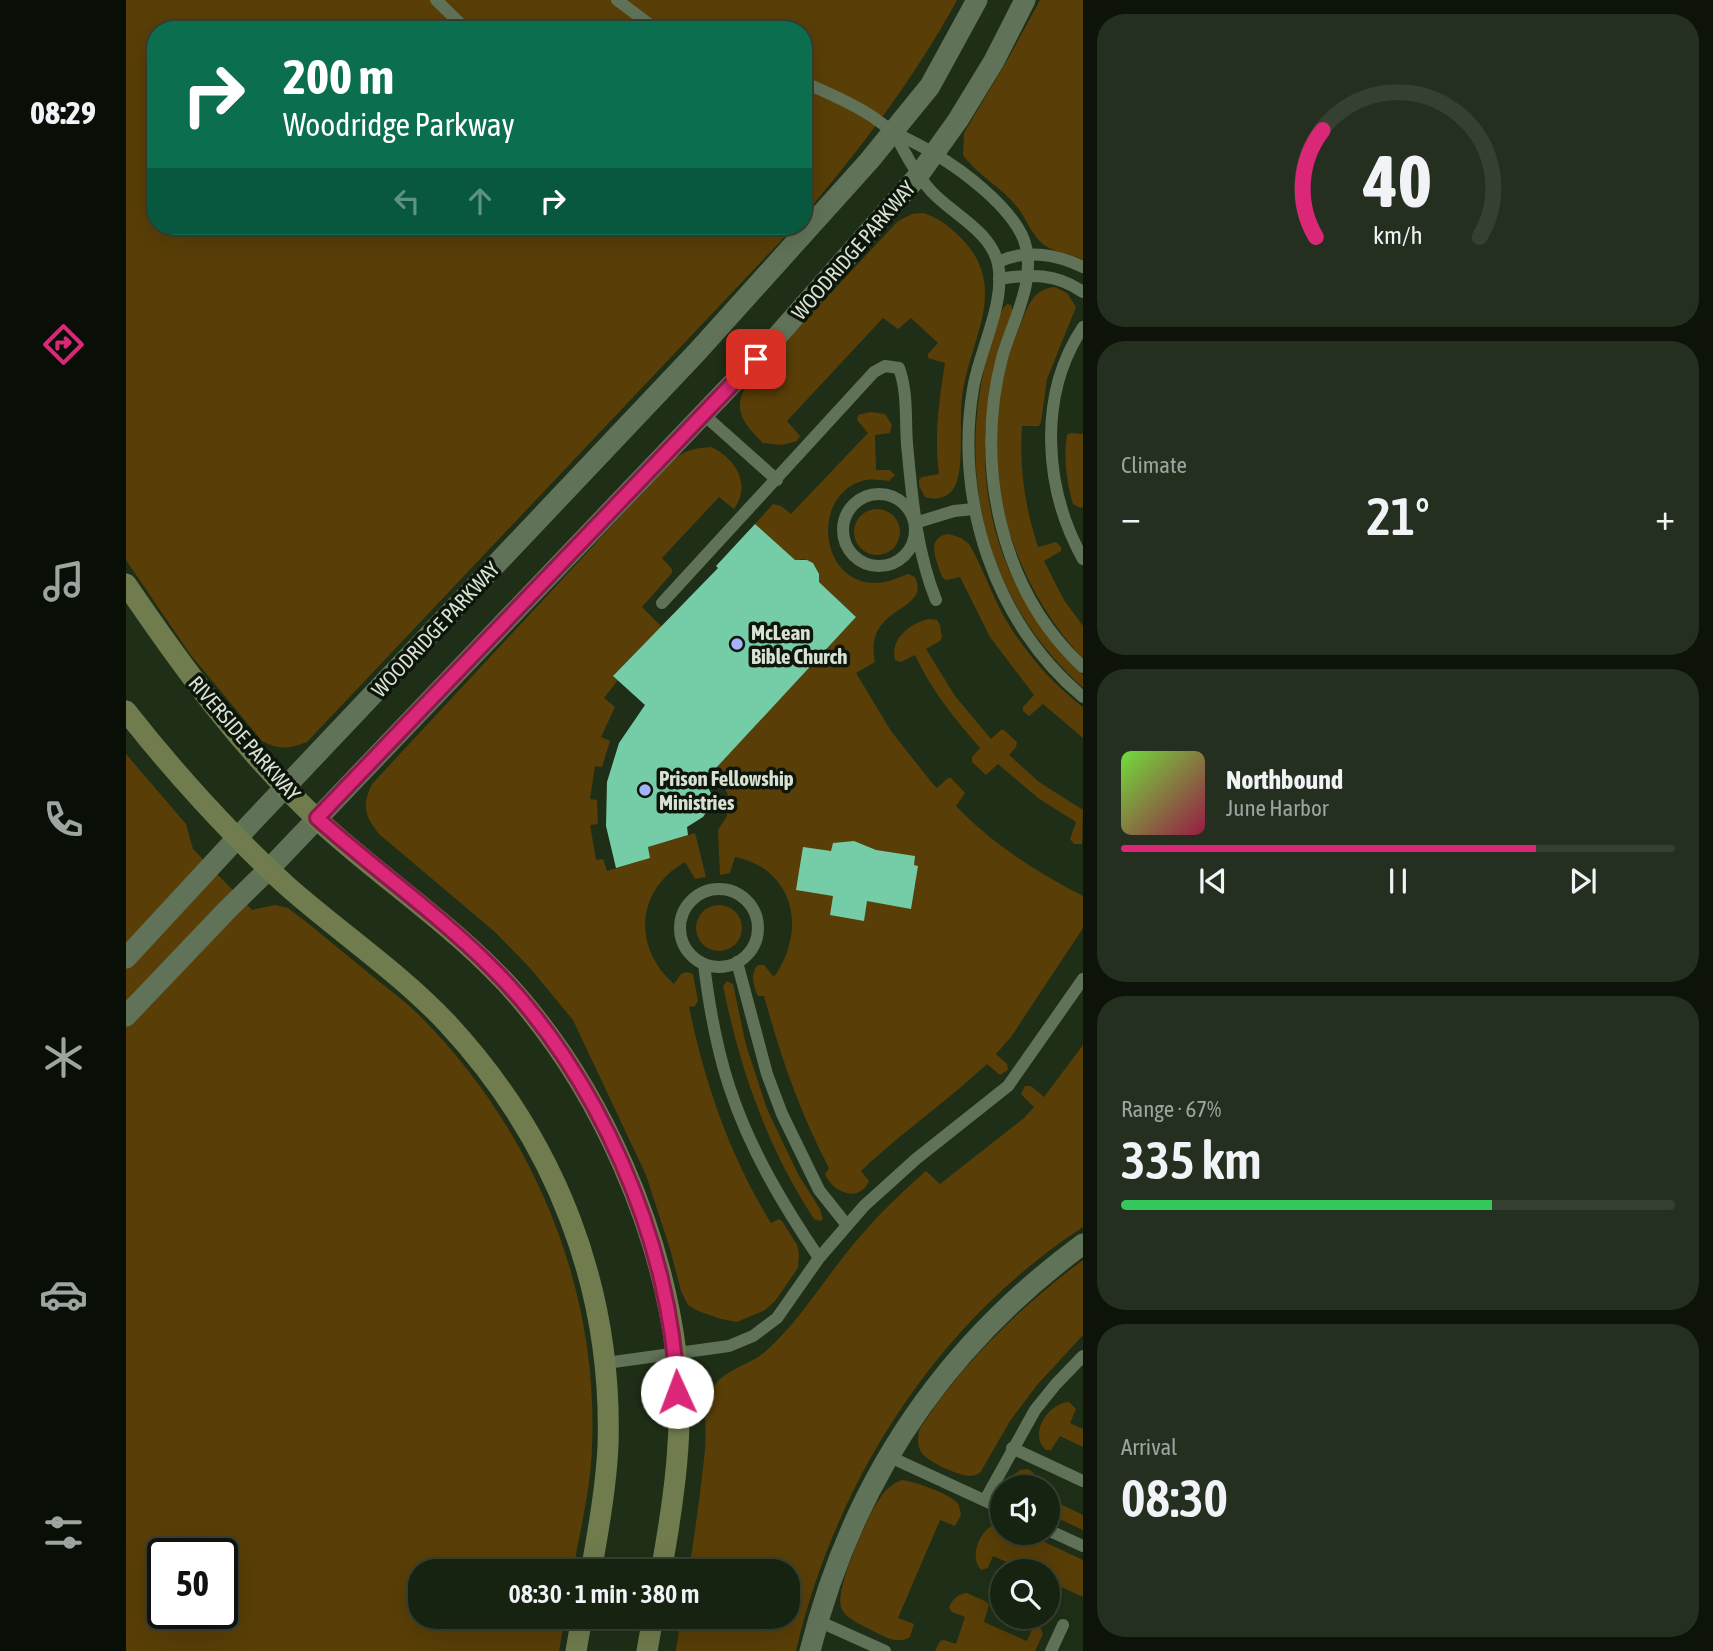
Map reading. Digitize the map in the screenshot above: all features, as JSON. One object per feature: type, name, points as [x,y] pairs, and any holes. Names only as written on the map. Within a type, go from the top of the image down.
[{"type":"main road","name":"RIVERSIDE PARKWAY","points":[[126,584],[169,648],[237,736],[317,818],[491,967],[522,1001],[576,1075],[595,1107],[647,1228],[663,1284],[676,1354],[676,1480],[663,1559]]},
{"type":"main road","points":[[126,711],[154,747],[269,869],[446,1022],[486,1069],[519,1115],[558,1187],[573,1222],[595,1301],[606,1363],[608,1448],[593,1559]]},
{"type":"main road","points":[[576,1651],[580,1629]]},
{"type":"main road","points":[[647,1651],[651,1629]]},
{"type":"street","name":"WOODRIDGE PARKWAY","points":[[812,224],[894,132],[930,86],[977,0]]},
{"type":"street","name":"WOODRIDGE PARKWAY","points":[[126,1016],[773,341],[918,176],[935,153],[994,61],[1025,0]]},
{"type":"street","name":"WOODRIDGE PARKWAY","points":[[126,958],[697,352],[802,235]]},
{"type":"street","points":[[810,1651],[853,1524],[888,1456],[942,1375],[990,1322],[1044,1272],[1083,1244]]},
{"type":"lane","points":[[436,0],[458,21]]},
{"type":"lane","points":[[617,0],[645,21]]},
{"type":"lane","points":[[812,86],[867,113],[894,132],[935,153],[988,193],[1017,227],[1024,241],[1027,255],[1021,305],[1003,356],[993,403],[990,445],[994,495],[1003,535],[1021,579],[1050,628],[1083,667]]},
{"type":"lane","points":[[894,132],[918,176],[934,194],[978,232],[993,250],[998,262],[999,279],[991,320],[972,389],[968,456],[974,509],[984,546],[1017,618],[1056,672],[1083,697]]},
{"type":"lane","points":[[998,262],[1042,254],[1063,258],[1083,267]]},
{"type":"lane","points":[[999,279],[1040,275],[1058,279],[1083,292]]},
{"type":"lane","points":[[1083,327],[1075,339],[1058,387],[1051,450],[1056,493],[1083,559]]},
{"type":"lane","points":[[662,603],[874,372],[885,366],[899,368],[905,385],[906,432],[915,523],[909,549],[901,558],[881,566],[869,564],[858,559],[849,550],[844,538],[846,515],[855,503],[873,494],[897,499],[909,510],[915,523],[936,600]]},
{"type":"lane","points":[[704,414],[777,480]]},
{"type":"lane","points":[[915,523],[954,511],[974,509]]},
{"type":"lane","points":[[720,889],[737,894],[748,902],[755,914],[758,930],[754,946],[737,962],[727,966],[704,964],[686,949],[681,937],[680,922],[684,909],[695,897],[706,891],[720,889]]},
{"type":"lane","points":[[737,962],[767,1074],[782,1114],[818,1190],[846,1224]]},
{"type":"lane","points":[[704,964],[710,1013],[729,1087],[768,1176],[790,1216],[819,1258]]},
{"type":"lane","points":[[606,1363],[729,1346],[753,1336],[777,1318],[846,1224],[916,1159],[1008,1086],[1083,979]]},
{"type":"lane","points":[[985,1500],[1035,1410],[1083,1356]]},
{"type":"lane","points":[[1012,1448],[1083,1481]]},
{"type":"lane","points":[[888,1456],[990,1502]]},
{"type":"lane","points":[[1060,1535],[1083,1546]]},
{"type":"lane","points":[[818,1621],[884,1651]]},
{"type":"lane","points":[[1051,1651],[1063,1625]]},
{"type":"shaded area","points":[[126,0],[957,0],[923,58],[886,112],[812,206],[812,21],[147,21],[147,235],[786,235],[307,742],[284,748],[262,741],[190,654],[126,560]]},
{"type":"shaded area","points":[[1040,0],[1083,0],[1083,260],[1043,244],[1012,201],[963,155],[964,133]]},
{"type":"shaded area","points":[[923,213],[945,224],[963,240],[977,259],[984,278],[985,297],[962,398],[958,476],[951,492],[944,497],[935,498],[925,497],[919,480],[939,474],[937,432],[945,363],[928,358],[928,354],[938,343],[911,318],[898,329],[883,318],[787,421],[800,436],[797,441],[782,445],[763,443],[747,426],[740,410],[742,393],[755,374],[898,221],[912,214]]},
{"type":"shaded area","points":[[1055,287],[1067,293],[1076,307],[1047,379],[1041,422],[1039,426],[1022,426],[1022,472],[1026,502],[1038,547],[1056,542],[1061,547],[1061,551],[1044,561],[1064,600],[1083,626],[1083,659],[1055,624],[1032,587],[1014,547],[1002,505],[996,462],[997,419],[1003,376],[1017,333],[1034,297]]},
{"type":"shaded area","points":[[1007,304],[1011,305],[1013,311],[997,360],[987,409],[985,457],[990,505],[1001,550],[1021,594],[1048,636],[1083,675],[1083,688],[1051,655],[1025,620],[1004,582],[989,542],[980,501],[976,458],[977,414],[990,344],[999,316]]},
{"type":"shaded area","points":[[870,412],[885,414],[892,425],[890,433],[875,435],[876,470],[890,470],[895,475],[889,481],[862,481],[846,490],[835,503],[829,519],[828,536],[832,553],[841,567],[854,578],[877,583],[908,574],[915,577],[918,589],[914,597],[879,629],[874,643],[875,662],[856,673],[891,731],[937,788],[951,778],[965,793],[956,806],[970,820],[1016,856],[1083,896],[1083,928],[1011,1037],[996,1054],[1007,1064],[1008,1070],[1000,1075],[987,1064],[861,1171],[869,1181],[865,1188],[853,1194],[833,1186],[825,1174],[829,1168],[792,1084],[764,996],[758,996],[755,988],[753,976],[758,965],[764,965],[774,977],[784,959],[792,922],[789,904],[782,888],[771,874],[755,864],[735,857],[730,873],[720,875],[718,830],[727,816],[729,797],[715,769],[754,727],[812,655],[817,659],[856,617],[818,581],[819,574],[813,563],[803,559],[795,561],[755,524],[773,504],[781,506],[791,514],[868,433],[857,420],[858,415]]},
{"type":"shaded area","points":[[1070,433],[1083,434],[1083,507],[1080,508],[1073,504],[1067,479],[1066,443]]},
{"type":"shaded area","points":[[711,447],[734,465],[741,481],[739,500],[734,509],[719,497],[662,558],[672,569],[672,573],[642,607],[666,631],[654,634],[614,675],[618,680],[604,698],[615,707],[601,737],[610,741],[602,767],[595,766],[590,799],[597,800],[598,824],[590,825],[596,860],[603,859],[607,871],[650,858],[648,847],[695,833],[706,877],[695,879],[685,862],[669,874],[649,903],[645,920],[646,937],[660,969],[674,984],[681,974],[693,974],[698,1001],[695,1006],[689,1007],[711,1092],[731,1146],[771,1223],[779,1219],[782,1221],[797,1245],[799,1254],[798,1268],[775,1301],[765,1310],[737,1322],[721,1319],[688,1305],[681,1291],[646,1175],[573,1020],[530,968],[495,932],[379,834],[366,810],[372,784],[674,459],[691,450]]},
{"type":"shaded area","points":[[877,509],[893,516],[900,532],[893,548],[877,555],[861,548],[854,532],[861,516]]},
{"type":"shaded area","points":[[949,534],[969,544],[1002,613],[1028,652],[1059,687],[1083,707],[1083,738],[1043,704],[1029,716],[1023,711],[1023,707],[1034,695],[990,637],[960,577],[946,580],[942,577],[934,545],[941,536]]},
{"type":"shaded area","points":[[929,619],[937,620],[942,637],[926,649],[955,696],[991,739],[1004,730],[1017,742],[1009,755],[1039,782],[1083,810],[1082,844],[1074,844],[1070,839],[1076,822],[1038,798],[998,764],[986,775],[972,762],[972,757],[980,748],[936,692],[915,655],[901,662],[895,660],[896,645],[903,633],[915,624]]},
{"type":"shaded area","points":[[126,754],[186,824],[193,849],[252,910],[275,905],[288,908],[419,1015],[459,1059],[495,1108],[525,1159],[550,1213],[570,1269],[584,1327],[591,1386],[592,1446],[575,1559],[408,1559],[408,1629],[563,1629],[559,1651],[126,1651]]},
{"type":"shaded area","points":[[719,905],[735,912],[742,928],[735,944],[719,951],[703,944],[696,928],[703,912]]},
{"type":"shaded area","points":[[727,981],[733,984],[746,1045],[767,1109],[798,1174],[820,1209],[823,1219],[820,1221],[814,1219],[797,1192],[757,1107],[730,1017],[723,986]]},
{"type":"shaded area","points":[[1083,1045],[1083,1227],[1030,1266],[982,1310],[938,1359],[899,1412],[865,1468],[837,1527],[814,1588],[796,1651],[676,1651],[679,1629],[800,1629],[800,1559],[691,1559],[703,1464],[705,1420],[711,1391],[722,1378],[759,1356],[777,1340],[798,1317],[853,1244],[926,1171],[940,1184],[1024,1118],[1034,1107],[1021,1094],[1025,1086],[1031,1086],[1044,1097]]},
{"type":"shaded area","points":[[1083,1260],[1083,1335],[1037,1385],[1010,1421],[980,1473],[970,1476],[958,1474],[924,1456],[919,1447],[919,1430],[954,1382],[1015,1317]]},
{"type":"shaded area","points":[[1069,1402],[1076,1409],[1070,1423],[1083,1429],[1083,1447],[1060,1436],[1051,1450],[1046,1450],[1039,1436],[1043,1420],[1054,1408]]},
{"type":"shaded area","points":[[1028,1469],[1033,1475],[1013,1475],[1020,1470]]},
{"type":"shaded area","points":[[902,1480],[923,1485],[948,1496],[958,1504],[961,1515],[955,1526],[940,1520],[898,1618],[914,1624],[910,1637],[897,1640],[851,1619],[843,1611],[840,1598],[853,1554],[873,1510],[885,1491]]},
{"type":"shaded area","points":[[1060,1504],[1083,1515],[1083,1530],[1060,1519]]},
{"type":"shaded area","points":[[990,1528],[990,1545],[1051,1545],[1083,1560],[1083,1597],[1060,1586],[1060,1559],[1000,1559],[993,1556],[988,1568],[981,1570],[977,1564],[976,1550],[978,1542]]},
{"type":"shaded area","points":[[967,1593],[987,1602],[989,1605],[984,1622],[990,1625],[990,1629],[1000,1629],[1027,1641],[1032,1629],[1041,1629],[1043,1634],[1035,1651],[935,1651],[940,1641],[956,1644],[965,1617],[949,1608],[961,1594]]},
{"type":"building","points":[[755,524],[795,560],[813,563],[819,574],[819,582],[856,617],[704,781],[711,793],[710,807],[703,817],[687,827],[688,835],[648,847],[650,858],[616,868],[606,826],[607,782],[619,743],[645,705],[613,676],[718,568],[716,566]]},
{"type":"building","points":[[854,841],[876,850],[915,856],[914,865],[918,866],[911,909],[867,901],[864,921],[830,915],[833,896],[796,890],[803,847],[831,851],[833,843]]},
{"type":"place","name":"McLean Bible Church","points":[[737,644]]},
{"type":"place","name":"Prison Fellowship Ministries","points":[[645,790]]},
{"type":"route","points":[[677,1392],[676,1354],[663,1284],[647,1228],[595,1107],[576,1075],[522,1001],[491,967],[317,818],[756,359]]}]
